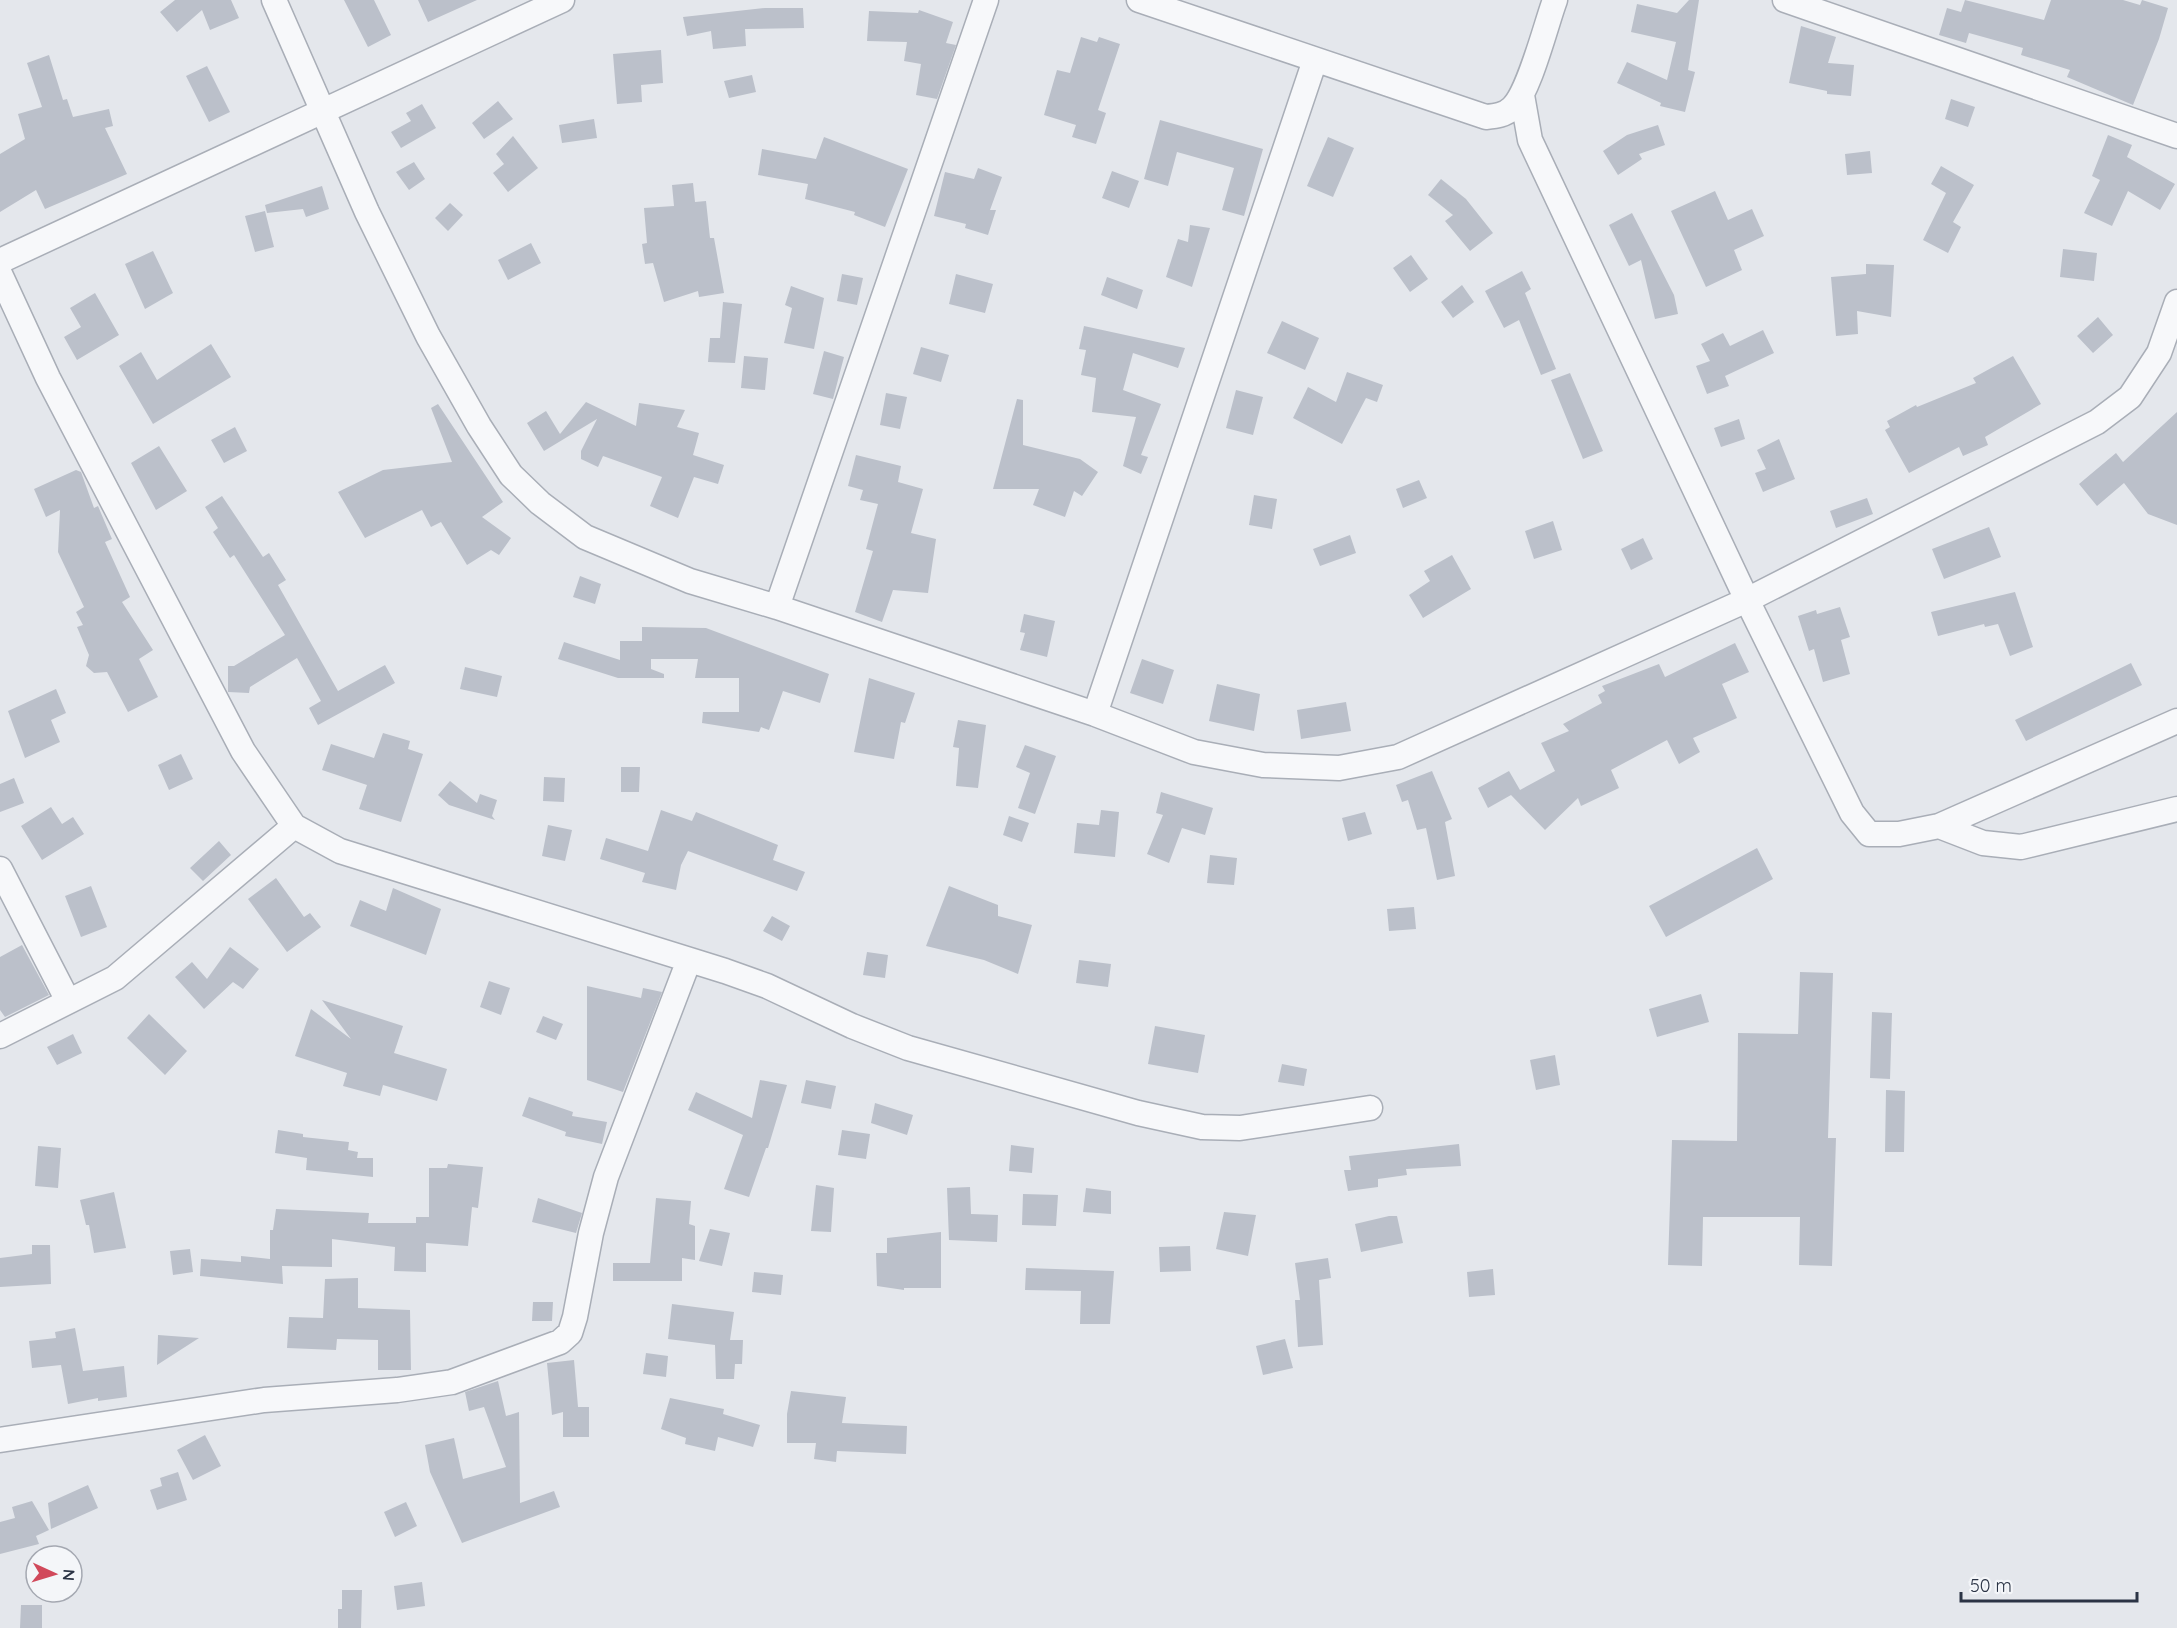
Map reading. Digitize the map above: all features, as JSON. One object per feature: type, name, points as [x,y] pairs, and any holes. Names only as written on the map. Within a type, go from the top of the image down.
[{"type":"street","points":[[274,0],[367,212],[428,336],[479,426],[512,475],[540,503],[585,537],[690,581],[777,607],[1095,714],[1194,752],[1263,765],[1339,768],[1398,757],[1747,600],[2097,422],[2130,397],[2159,353],[2177,302]]},
{"type":"street","points":[[0,261],[562,0]]},
{"type":"street","points":[[777,607],[986,0]]},
{"type":"street","points":[[1139,0],[1486,117],[1530,140]]},
{"type":"street","points":[[1486,117],[1511,110],[1522,95],[1555,0]]},
{"type":"street","points":[[1785,0],[2177,136]]},
{"type":"street","points":[[1095,714],[1316,60]]},
{"type":"street","points":[[1522,95],[1530,140],[1747,600],[1852,813],[1869,834],[1899,834],[1939,826],[2177,721]]},
{"type":"street","points":[[0,274],[48,378],[191,657],[243,751],[294,826],[350,854],[767,986],[852,1026],[908,1048],[1148,1116],[1202,1127],[1240,1128],[1370,1108]]},
{"type":"street","points":[[1939,826],[1983,843],[2021,848],[2177,809]]},
{"type":"street","points":[[0,1036],[115,978],[294,826]]},
{"type":"street","points":[[0,869],[68,1001]]},
{"type":"street","points":[[0,1440],[264,1400],[397,1390],[452,1382],[560,1342],[570,1333],[575,1317],[591,1233],[606,1177],[690,960]]},
{"type":"building","points":[[175,0],[231,0],[239,18],[210,30],[202,10],[177,32],[160,12]]},
{"type":"building","points":[[344,0],[374,0],[391,35],[368,47]]},
{"type":"building","points":[[418,0],[477,0],[428,22]]},
{"type":"building","points":[[1689,0],[1699,0],[1688,70],[1695,72],[1685,112],[1660,106],[1661,103],[1617,83],[1627,62],[1667,80],[1676,42],[1631,32],[1637,4],[1677,13]]},
{"type":"building","points":[[1965,0],[2044,20],[2051,0],[2123,0],[2140,5],[2142,0],[2168,8],[2159,39],[2133,105],[2067,77],[2070,70],[2021,55],[2023,48],[1969,33],[1966,43],[1939,35],[1947,8],[1961,12]]},
{"type":"building","points":[[765,8],[803,8],[804,28],[745,29],[746,46],[713,49],[711,31],[687,36],[683,17]]},
{"type":"building","points":[[919,10],[953,22],[946,43],[956,45],[937,99],[916,95],[921,64],[904,61],[907,42],[867,41],[869,11],[918,13]]},
{"type":"building","points":[[1801,26],[1836,37],[1828,63],[1854,65],[1851,96],[1827,94],[1827,91],[1789,83]]},
{"type":"building","points":[[1081,37],[1097,42],[1099,37],[1120,44],[1098,110],[1106,113],[1096,144],[1072,137],[1076,125],[1044,115],[1057,70],[1070,73]]},
{"type":"building","points":[[661,50],[663,83],[641,85],[642,102],[617,104],[613,54]]},
{"type":"building","points":[[49,55],[63,100],[67,99],[73,117],[109,109],[113,126],[105,128],[127,174],[45,209],[36,190],[0,212],[0,154],[25,139],[18,114],[42,107],[27,63]]},
{"type":"building","points":[[207,66],[230,112],[209,122],[186,76]]},
{"type":"building","points":[[752,75],[756,92],[729,98],[724,81]]},
{"type":"building","points":[[1951,99],[1975,107],[1968,127],[1945,119]]},
{"type":"building","points":[[498,101],[513,119],[484,139],[472,123]]},
{"type":"building","points":[[422,104],[436,128],[401,148],[391,132],[411,121],[406,113]]},
{"type":"building","points":[[594,119],[597,138],[562,143],[559,125]]},
{"type":"building","points":[[1160,120],[1263,149],[1244,216],[1222,210],[1234,168],[1177,152],[1168,186],[1144,179]]},
{"type":"building","points":[[1658,125],[1665,145],[1639,154],[1642,159],[1618,175],[1603,151],[1627,135]]},
{"type":"building","points":[[2108,135],[2132,145],[2127,157],[2175,184],[2160,210],[2128,191],[2112,226],[2084,213],[2100,180],[2092,176]]},
{"type":"building","points":[[513,136],[538,168],[508,192],[493,173],[504,164],[496,154]]},
{"type":"building","points":[[824,137],[908,169],[885,227],[854,215],[855,212],[805,199],[808,184],[758,175],[762,149],[816,159]]},
{"type":"building","points":[[1328,137],[1354,148],[1333,197],[1307,186]]},
{"type":"building","points":[[1870,151],[1872,173],[1847,175],[1845,154]]},
{"type":"building","points":[[414,162],[425,179],[409,190],[396,172]]},
{"type":"building","points":[[1941,166],[1974,185],[1953,222],[1961,227],[1948,253],[1923,240],[1946,193],[1931,184]]},
{"type":"building","points":[[978,168],[1002,177],[990,210],[996,210],[988,235],[965,228],[966,224],[934,216],[945,172],[974,179]]},
{"type":"building","points":[[1112,171],[1139,181],[1129,208],[1102,198]]},
{"type":"building","points":[[1441,179],[1466,199],[1493,233],[1470,251],[1445,221],[1453,215],[1428,195]]},
{"type":"building","points":[[693,183],[695,202],[706,201],[710,238],[714,238],[724,293],[699,297],[698,291],[664,302],[653,263],[645,264],[642,244],[647,243],[644,208],[674,206],[672,185]]},
{"type":"building","points":[[322,186],[329,209],[306,217],[303,209],[267,213],[265,205]]},
{"type":"building","points":[[1715,191],[1728,220],[1752,209],[1764,236],[1734,250],[1742,270],[1706,287],[1671,211]]},
{"type":"building","points":[[450,203],[463,215],[448,231],[435,218]]},
{"type":"building","points":[[265,211],[274,247],[255,252],[245,216]]},
{"type":"building","points":[[1632,213],[1674,295],[1678,314],[1655,319],[1641,260],[1629,266],[1609,225]]},
{"type":"building","points":[[1190,225],[1210,228],[1192,287],[1166,277],[1178,239],[1188,242]]},
{"type":"building","points":[[531,243],[541,263],[508,280],[498,260]]},
{"type":"building","points":[[2063,249],[2097,253],[2094,281],[2060,277]]},
{"type":"building","points":[[153,251],[173,293],[145,309],[125,264]]},
{"type":"building","points":[[1411,255],[1428,279],[1410,292],[1393,268]]},
{"type":"building","points":[[1866,264],[1894,265],[1891,317],[1857,311],[1858,334],[1836,336],[1831,277],[1866,274]]},
{"type":"building","points":[[1522,271],[1531,289],[1525,293],[1556,369],[1541,375],[1519,320],[1504,328],[1485,291]]},
{"type":"building","points":[[842,274],[863,278],[857,305],[837,301]]},
{"type":"building","points":[[956,274],[993,284],[985,313],[949,304]]},
{"type":"building","points":[[1107,277],[1143,290],[1137,309],[1101,295]]},
{"type":"building","points":[[1462,285],[1474,302],[1453,318],[1441,302]]},
{"type":"building","points":[[791,286],[824,298],[814,349],[784,343],[792,308],[785,305]]},
{"type":"building","points":[[95,293],[119,335],[77,360],[64,337],[81,327],[70,308]]},
{"type":"building","points":[[723,302],[742,304],[735,363],[708,362],[710,338],[720,338]]},
{"type":"building","points":[[2098,317],[2113,335],[2093,353],[2077,336]]},
{"type":"building","points":[[1282,321],[1319,338],[1305,370],[1267,353]]},
{"type":"building","points":[[1084,326],[1185,348],[1178,368],[1133,353],[1123,390],[1161,404],[1141,455],[1148,457],[1141,474],[1123,466],[1136,417],[1092,412],[1096,378],[1081,375],[1086,350],[1079,349]]},
{"type":"building","points":[[1763,330],[1774,353],[1725,376],[1729,386],[1707,394],[1696,366],[1710,361],[1701,344],[1723,333],[1730,346]]},
{"type":"building","points":[[211,344],[231,377],[153,424],[119,366],[141,352],[157,380]]},
{"type":"building","points":[[921,347],[949,355],[941,382],[913,374]]},
{"type":"building","points":[[824,351],[844,357],[833,399],[813,394]]},
{"type":"building","points":[[744,356],[768,358],[765,390],[741,388]]},
{"type":"building","points":[[2013,356],[2041,404],[1985,437],[1988,445],[1963,456],[1959,447],[1909,473],[1885,430],[1890,427],[1887,421],[1916,405],[1917,407],[1976,383],[1973,378]]},
{"type":"building","points":[[1347,372],[1383,385],[1377,402],[1366,398],[1342,444],[1293,418],[1308,387],[1336,402]]},
{"type":"building","points":[[1570,373],[1603,451],[1583,459],[1551,380]]},
{"type":"building","points":[[1236,390],[1263,397],[1253,435],[1226,428]]},
{"type":"building","points":[[886,393],[907,397],[900,429],[880,425]]},
{"type":"building","points":[[1017,399],[1023,400],[1023,445],[1080,459],[1098,472],[1082,496],[1074,491],[1065,517],[1033,505],[1039,489],[993,489]]},
{"type":"building","points":[[586,402],[636,426],[639,403],[685,410],[677,427],[699,433],[693,455],[724,465],[718,484],[694,477],[678,518],[650,506],[662,477],[603,456],[598,467],[581,459],[581,451],[597,419],[544,451],[527,423],[546,411],[560,434]]},
{"type":"building","points":[[438,404],[503,502],[482,517],[511,538],[499,555],[491,550],[467,565],[441,522],[431,527],[422,510],[365,538],[338,492],[383,470],[452,462],[431,408]]},
{"type":"building","points":[[2177,412],[2177,525],[2148,514],[2124,483],[2097,506],[2079,484],[2116,453],[2123,462]]},
{"type":"building","points":[[1739,419],[1745,439],[1721,447],[1714,428]]},
{"type":"building","points":[[235,427],[247,451],[224,463],[211,440]]},
{"type":"building","points":[[1779,439],[1795,479],[1763,492],[1755,473],[1766,469],[1757,450]]},
{"type":"building","points":[[159,446],[187,491],[156,510],[131,463]]},
{"type":"building","points":[[856,455],[901,466],[898,482],[923,489],[911,533],[936,539],[928,593],[893,590],[882,622],[855,612],[873,551],[866,549],[878,504],[860,500],[863,490],[848,486]]},
{"type":"building","points":[[76,470],[81,472],[94,508],[98,506],[112,539],[105,542],[130,597],[122,602],[153,650],[139,659],[158,697],[128,712],[107,672],[94,673],[86,666],[89,655],[77,627],[83,625],[76,612],[84,607],[58,552],[60,510],[46,517],[34,489]]},
{"type":"building","points":[[1419,480],[1427,498],[1403,508],[1396,489]]},
{"type":"building","points":[[1254,495],[1277,499],[1272,529],[1249,525]]},
{"type":"building","points":[[222,496],[263,557],[269,553],[286,580],[278,585],[338,691],[385,665],[395,683],[318,725],[309,708],[321,701],[297,658],[250,687],[249,693],[228,692],[228,666],[234,666],[285,635],[234,555],[230,558],[213,532],[218,528],[205,507]]},
{"type":"building","points":[[1867,498],[1873,514],[1836,528],[1830,511]]},
{"type":"building","points":[[1553,521],[1562,550],[1534,559],[1525,531]]},
{"type":"building","points":[[1989,527],[2001,557],[1944,579],[1932,549]]},
{"type":"building","points":[[1350,535],[1356,553],[1320,566],[1313,549]]},
{"type":"building","points":[[1643,538],[1653,559],[1631,570],[1621,549]]},
{"type":"building","points":[[1452,555],[1471,589],[1423,618],[1409,595],[1430,581],[1424,571]]},
{"type":"building","points":[[580,576],[601,584],[595,604],[573,597]]},
{"type":"building","points":[[2015,592],[2033,647],[2010,656],[1998,624],[1985,627],[1984,624],[1938,636],[1931,612]]},
{"type":"building","points":[[1840,607],[1850,637],[1841,640],[1850,674],[1823,682],[1814,649],[1809,651],[1798,616],[1816,610],[1817,614]]},
{"type":"building","points":[[1024,614],[1055,621],[1047,657],[1020,650],[1025,633],[1020,632]]},
{"type":"building","points":[[642,627],[706,628],[829,674],[820,703],[783,691],[769,730],[761,727],[759,732],[702,723],[703,712],[739,712],[739,678],[695,678],[698,659],[651,659],[651,669],[664,674],[664,678],[618,678],[558,659],[564,642],[620,660],[620,641],[642,641]]},
{"type":"building","points":[[1735,643],[1749,672],[1722,684],[1737,718],[1693,738],[1700,752],[1679,764],[1667,740],[1611,770],[1619,788],[1581,806],[1578,798],[1545,830],[1511,795],[1488,808],[1478,788],[1509,771],[1520,790],[1555,771],[1541,743],[1569,731],[1563,724],[1602,703],[1598,695],[1605,691],[1602,686],[1659,664],[1665,677]]},
{"type":"building","points":[[1142,659],[1174,670],[1163,704],[1130,693]]},
{"type":"building","points":[[2131,663],[2142,685],[2026,741],[2015,720]]},
{"type":"building","points":[[465,667],[502,676],[497,697],[460,689]]},
{"type":"building","points":[[869,678],[915,693],[905,723],[901,722],[894,759],[854,752]]},
{"type":"building","points":[[1217,684],[1260,694],[1254,731],[1209,721]]},
{"type":"building","points":[[56,689],[66,713],[51,720],[60,742],[25,758],[8,711]]},
{"type":"building","points":[[1346,702],[1351,731],[1301,739],[1297,710]]},
{"type":"building","points":[[958,720],[986,725],[978,788],[956,786],[959,748],[953,747]]},
{"type":"building","points":[[383,733],[410,741],[408,749],[423,754],[401,822],[359,809],[367,785],[322,770],[331,744],[374,758]]},
{"type":"building","points":[[1025,745],[1056,756],[1035,814],[1018,808],[1030,773],[1016,767]]},
{"type":"building","points":[[181,754],[193,779],[169,790],[158,765]]},
{"type":"building","points":[[621,767],[640,767],[639,792],[621,792]]},
{"type":"building","points":[[1432,771],[1452,819],[1445,822],[1455,876],[1437,880],[1426,828],[1417,830],[1408,800],[1402,802],[1396,785]]},
{"type":"building","points":[[544,777],[565,778],[564,802],[543,801]]},
{"type":"building","points":[[14,778],[24,803],[0,812],[0,784]]},
{"type":"building","points":[[450,781],[477,803],[480,794],[497,800],[492,816],[495,820],[449,805],[438,795]]},
{"type":"building","points":[[1161,792],[1213,808],[1205,835],[1182,828],[1169,863],[1147,854],[1163,815],[1156,813]]},
{"type":"building","points":[[51,807],[62,824],[73,817],[84,834],[42,860],[21,826]]},
{"type":"building","points":[[661,810],[692,821],[696,812],[778,845],[773,860],[805,872],[797,891],[688,851],[681,865],[676,890],[642,882],[645,873],[600,859],[606,838],[648,851]]},
{"type":"building","points":[[1101,810],[1119,812],[1115,857],[1074,853],[1077,823],[1099,825]]},
{"type":"building","points":[[1365,812],[1372,834],[1348,841],[1342,818]]},
{"type":"building","points":[[1009,816],[1029,823],[1022,842],[1003,835]]},
{"type":"building","points":[[548,825],[572,830],[565,861],[542,856]]},
{"type":"building","points":[[219,841],[231,855],[203,881],[190,868]]},
{"type":"building","points":[[1757,848],[1773,879],[1666,937],[1649,906]]},
{"type":"building","points":[[1210,855],[1237,858],[1234,885],[1207,883]]},
{"type":"building","points":[[276,878],[304,917],[310,913],[321,927],[287,952],[248,899]]},
{"type":"building","points":[[91,886],[107,927],[81,937],[65,896]]},
{"type":"building","points":[[949,886],[998,905],[998,916],[1032,925],[1018,974],[984,960],[926,946]]},
{"type":"building","points":[[393,888],[441,909],[426,955],[350,926],[360,900],[386,911]]},
{"type":"building","points":[[1414,907],[1416,929],[1389,931],[1387,909]]},
{"type":"building","points":[[772,916],[790,926],[782,941],[763,931]]},
{"type":"building","points":[[22,945],[49,995],[5,1017],[0,1010],[0,957]]},
{"type":"building","points":[[230,947],[259,969],[243,989],[233,982],[204,1009],[175,977],[192,962],[207,979]]},
{"type":"building","points":[[867,952],[888,955],[885,978],[863,975]]},
{"type":"building","points":[[1079,960],[1111,964],[1108,987],[1076,983]]},
{"type":"building","points":[[1800,972],[1833,973],[1828,1138],[1836,1138],[1832,1266],[1799,1265],[1800,1217],[1703,1217],[1702,1266],[1668,1265],[1672,1140],[1737,1141],[1738,1033],[1798,1034]]},
{"type":"building","points":[[489,981],[510,988],[501,1015],[480,1007]]},
{"type":"building","points":[[587,986],[641,998],[643,988],[662,992],[623,1092],[587,1080]]},
{"type":"building","points":[[1701,994],[1709,1022],[1657,1037],[1649,1009]]},
{"type":"building","points":[[322,1000],[403,1026],[394,1053],[447,1069],[437,1101],[383,1085],[380,1096],[343,1086],[347,1073],[295,1056],[311,1009],[351,1039]]},
{"type":"building","points":[[1872,1012],[1892,1013],[1890,1079],[1870,1078]]},
{"type":"building","points":[[149,1014],[187,1051],[165,1075],[127,1038]]},
{"type":"building","points":[[543,1016],[563,1024],[556,1040],[536,1032]]},
{"type":"building","points":[[1155,1026],[1205,1035],[1198,1073],[1148,1064]]},
{"type":"building","points":[[73,1034],[82,1053],[57,1065],[47,1047]]},
{"type":"building","points":[[1555,1055],[1560,1085],[1536,1090],[1530,1060]]},
{"type":"building","points":[[1282,1064],[1307,1069],[1304,1086],[1278,1082]]},
{"type":"building","points":[[760,1080],[787,1085],[768,1148],[766,1148],[749,1197],[724,1189],[743,1135],[688,1110],[696,1092],[752,1118]]},
{"type":"building","points":[[806,1080],[836,1086],[831,1109],[801,1103]]},
{"type":"building","points":[[1886,1090],[1905,1091],[1904,1152],[1885,1152]]},
{"type":"building","points":[[529,1097],[573,1112],[572,1116],[607,1122],[602,1144],[565,1136],[566,1132],[522,1116]]},
{"type":"building","points":[[875,1103],[913,1115],[907,1135],[871,1123]]},
{"type":"building","points":[[278,1130],[303,1134],[303,1137],[349,1142],[348,1150],[358,1152],[357,1158],[373,1158],[373,1177],[306,1170],[307,1158],[275,1153]]},
{"type":"building","points":[[842,1130],[870,1134],[866,1159],[838,1155]]},
{"type":"building","points":[[1459,1144],[1461,1166],[1406,1169],[1407,1175],[1378,1179],[1378,1187],[1348,1191],[1344,1170],[1351,1170],[1349,1156]]},
{"type":"building","points":[[1011,1145],[1034,1148],[1032,1173],[1009,1171]]},
{"type":"building","points":[[38,1146],[61,1148],[58,1188],[35,1186]]},
{"type":"building","points":[[448,1164],[483,1167],[478,1208],[472,1207],[468,1246],[426,1243],[426,1272],[394,1271],[395,1247],[332,1239],[332,1267],[282,1266],[283,1284],[200,1276],[201,1259],[241,1262],[241,1256],[270,1259],[270,1230],[273,1230],[276,1209],[369,1213],[368,1223],[416,1223],[416,1217],[429,1217],[429,1168],[447,1168]]},
{"type":"building","points":[[816,1185],[834,1188],[831,1232],[811,1231]]},
{"type":"building","points":[[970,1187],[971,1214],[998,1215],[997,1242],[949,1240],[947,1188]]},
{"type":"building","points":[[1086,1188],[1111,1191],[1111,1214],[1083,1212]]},
{"type":"building","points":[[114,1192],[126,1248],[94,1253],[89,1225],[86,1225],[80,1200]]},
{"type":"building","points":[[1023,1194],[1058,1195],[1056,1226],[1022,1225]]},
{"type":"building","points":[[538,1198],[582,1213],[576,1233],[532,1222]]},
{"type":"building","points":[[656,1198],[691,1201],[689,1224],[695,1226],[695,1260],[682,1258],[682,1281],[613,1281],[613,1263],[650,1263]]},
{"type":"building","points":[[1224,1212],[1256,1215],[1248,1256],[1216,1249]]},
{"type":"building","points":[[1397,1216],[1403,1243],[1361,1252],[1355,1224]]},
{"type":"building","points":[[710,1229],[730,1233],[722,1266],[699,1261]]},
{"type":"building","points":[[941,1232],[941,1288],[904,1288],[904,1290],[877,1286],[876,1253],[887,1253],[887,1238]]},
{"type":"building","points":[[32,1245],[50,1245],[51,1284],[0,1287],[0,1258],[32,1254]]},
{"type":"building","points":[[1190,1246],[1191,1271],[1160,1272],[1159,1247]]},
{"type":"building","points":[[190,1249],[193,1272],[173,1275],[170,1251]]},
{"type":"building","points":[[1328,1258],[1331,1278],[1319,1280],[1323,1345],[1298,1347],[1295,1300],[1300,1300],[1295,1263]]},
{"type":"building","points":[[1026,1268],[1114,1271],[1110,1324],[1080,1324],[1081,1291],[1025,1290]]},
{"type":"building","points":[[1493,1269],[1495,1295],[1469,1297],[1467,1272]]},
{"type":"building","points":[[754,1272],[783,1275],[781,1295],[752,1292]]},
{"type":"building","points":[[358,1278],[358,1308],[410,1310],[411,1370],[378,1370],[378,1340],[337,1339],[336,1350],[287,1348],[289,1317],[323,1318],[325,1279]]},
{"type":"building","points":[[533,1302],[553,1302],[552,1321],[532,1321]]},
{"type":"building","points":[[672,1304],[734,1312],[730,1340],[743,1340],[742,1364],[735,1364],[734,1379],[716,1379],[715,1345],[668,1339]]},
{"type":"building","points":[[75,1328],[83,1371],[124,1366],[127,1397],[98,1401],[98,1398],[68,1404],[61,1365],[32,1368],[29,1341],[56,1338],[55,1332]]},
{"type":"building","points":[[158,1335],[199,1338],[157,1365]]},
{"type":"building","points":[[1285,1339],[1293,1368],[1263,1375],[1256,1346]]},
{"type":"building","points":[[646,1353],[668,1356],[666,1377],[643,1374]]},
{"type":"building","points":[[574,1360],[578,1407],[589,1407],[589,1437],[563,1437],[563,1412],[552,1415],[547,1363]]},
{"type":"building","points":[[498,1381],[506,1416],[519,1412],[520,1503],[554,1491],[560,1507],[462,1543],[430,1472],[425,1445],[454,1438],[463,1479],[506,1467],[484,1407],[469,1411],[465,1392]]},
{"type":"building","points":[[791,1391],[846,1397],[842,1423],[907,1426],[906,1454],[837,1451],[836,1462],[814,1459],[816,1443],[787,1443],[787,1414]]},
{"type":"building","points":[[670,1398],[724,1409],[723,1414],[760,1425],[753,1447],[718,1437],[715,1451],[685,1444],[686,1438],[661,1429]]},
{"type":"building","points":[[205,1435],[221,1466],[193,1480],[177,1450]]},
{"type":"building","points":[[178,1472],[187,1500],[157,1510],[150,1490],[162,1486],[160,1478]]},
{"type":"building","points":[[88,1485],[98,1508],[51,1529],[48,1503]]},
{"type":"building","points":[[32,1501],[49,1530],[36,1536],[39,1544],[24,1544],[24,1548],[0,1554],[0,1522],[15,1518],[12,1507]]},
{"type":"building","points":[[406,1502],[417,1526],[395,1537],[384,1512]]},
{"type":"building","points":[[422,1582],[425,1606],[397,1610],[394,1586]]},
{"type":"building","points":[[342,1590],[362,1590],[361,1628],[338,1628],[338,1609],[342,1609]]},
{"type":"building","points":[[21,1605],[42,1605],[42,1628],[20,1628]]}]
